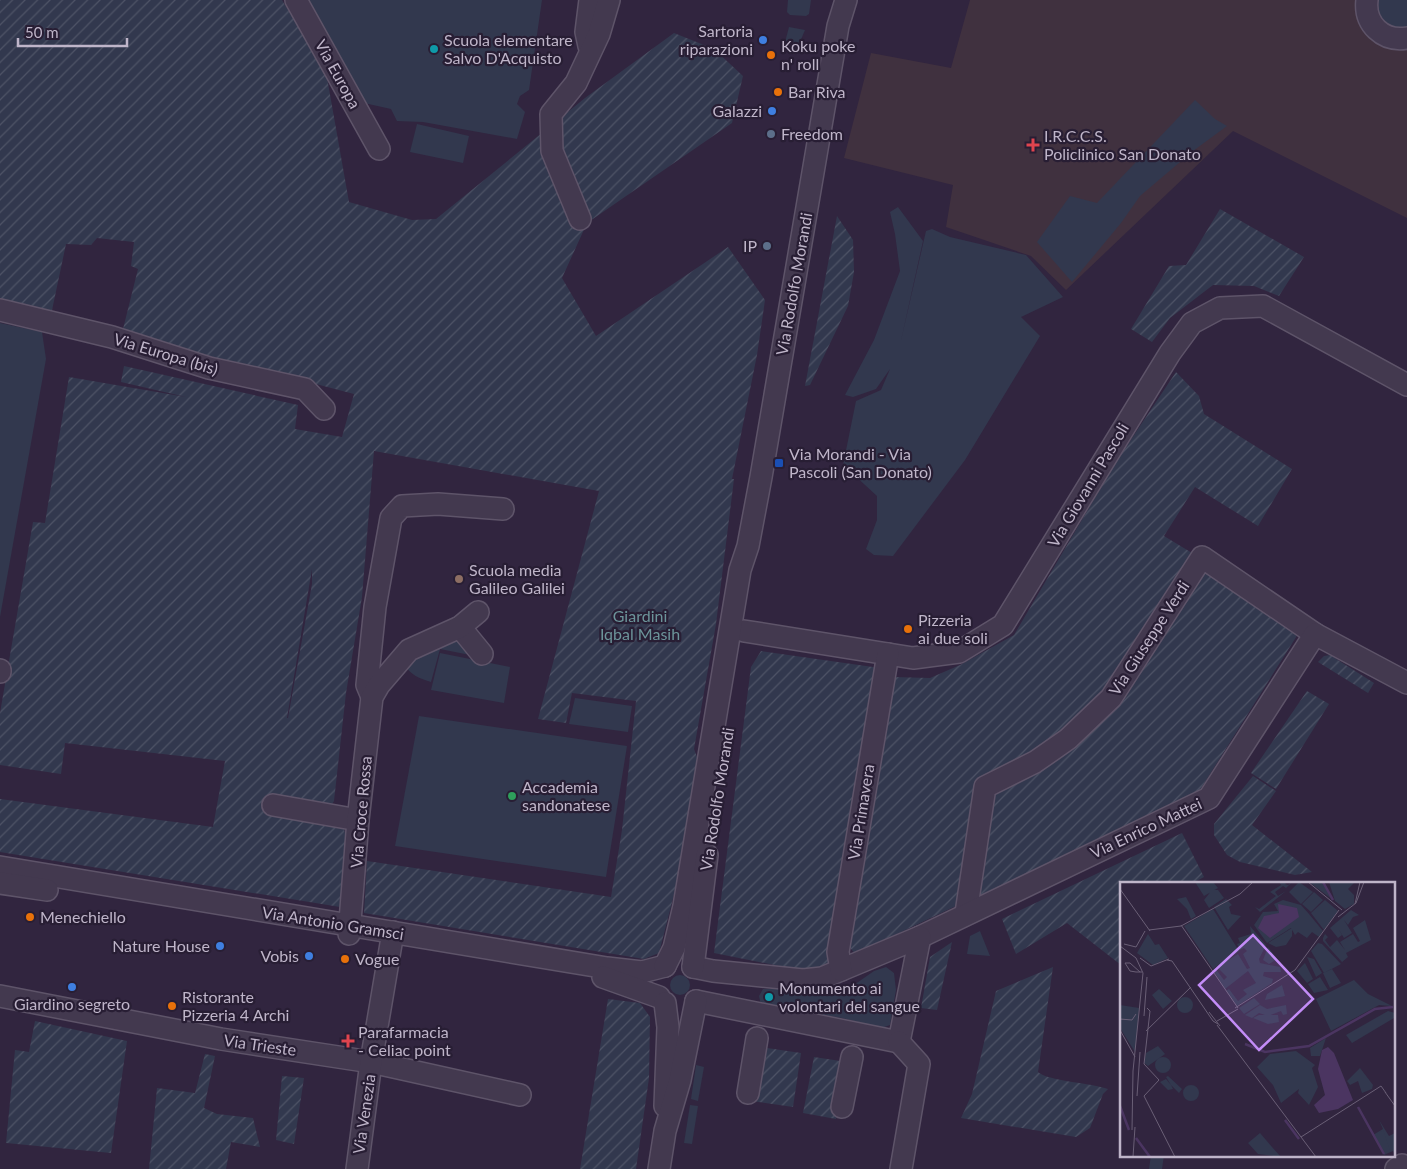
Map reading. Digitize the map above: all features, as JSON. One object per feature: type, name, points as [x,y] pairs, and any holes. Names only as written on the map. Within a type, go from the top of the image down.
[{"type":"street","name":"Via Europa","points":[[296,0],[379,149]]},
{"type":"street","points":[[590,0],[586,32],[591,51]]},
{"type":"street","points":[[580,219],[552,151],[551,114],[576,83],[591,51],[609,0]]},
{"type":"street","name":"Via Rodolfo Morandi","points":[[838,0],[839,22]]},
{"type":"street","name":"Via Rodolfo Morandi","points":[[665,966],[674,948],[684,906],[839,22],[846,0]]},
{"type":"street","points":[[1367,0],[1369,18],[1378,31],[1391,38],[1407,38]]},
{"type":"street","name":"Via Giovanni Pascoli","points":[[744,632],[913,658],[959,652],[1002,626],[1170,353],[1192,323],[1220,308],[1263,306],[1407,385]]},
{"type":"street","name":"Via Europa (bis)","points":[[0,310],[112,337],[209,368],[305,389],[324,409]]},
{"type":"street","points":[[372,697],[367,686],[375,607],[391,518],[402,506],[438,504],[503,509]]},
{"type":"street","name":"Via Rodolfo Morandi","points":[[693,966],[710,832],[744,632],[752,567],[746,553]]},
{"type":"street","name":"Via Giuseppe Verdi","points":[[966,913],[985,787],[1035,762],[1068,739],[1111,698],[1202,556],[1315,634]]},
{"type":"street","points":[[372,697],[378,684],[409,650],[460,627],[478,612]]},
{"type":"street","points":[[460,627],[482,654]]},
{"type":"street","name":"Via Rodolfo Morandi","points":[[702,797],[712,783],[735,642],[744,632]]},
{"type":"street","points":[[1315,634],[1407,683]]},
{"type":"street","name":"Via Enrico Mattei","points":[[693,966],[713,972],[803,980],[822,978],[920,937],[966,913],[1209,798],[1315,634]]},
{"type":"street","name":"Via Primavera","points":[[841,970],[838,952],[888,654]]},
{"type":"street","name":"Via Croce Rossa","points":[[349,930],[357,855],[358,820],[372,697]]},
{"type":"street","points":[[273,805],[358,820]]},
{"type":"street","name":"Via Antonio Gramsci","points":[[0,868],[392,937],[642,972],[665,966]]},
{"type":"street","name":"Via Antonio Gramsci","points":[[0,883],[349,930]]},
{"type":"street","name":"Via Antonio Gramsci","points":[[392,937],[605,978],[662,1000]]},
{"type":"street","name":"Via Venezia","points":[[357,1169],[371,1062],[392,937]]},
{"type":"street","points":[[899,1042],[920,937]]},
{"type":"street","points":[[891,949],[904,954],[915,963]]},
{"type":"street","points":[[659,1169],[665,1132],[680,1080],[702,980],[693,966],[678,962],[665,966],[657,980],[668,1027],[665,1132]]},
{"type":"street","name":"Via Trieste","points":[[0,996],[211,1038],[371,1062],[520,1095]]},
{"type":"street","points":[[662,1000],[680,1008],[696,1001],[899,1042],[919,1064],[901,1169]]},
{"type":"street","points":[[748,1093],[757,1038]]},
{"type":"street","points":[[842,1107],[852,1056]]},
{"type":"shaded area","name":"I.R.C.C.S. Policlinico San Donato","points":[[970,0],[1407,0],[1407,218],[1233,131],[1066,290],[1031,256],[946,227],[953,185],[844,158],[871,53],[951,68]]},
{"type":"green space","name":"Giardini Iqbal Masih","points":[[0,0],[282,0],[326,72],[349,202],[412,220],[436,219],[585,98],[674,33],[714,49],[743,76],[732,123],[587,223],[562,278],[596,336],[728,247],[765,300],[757,355],[732,479],[734,479],[716,624],[694,749],[699,762],[678,879],[659,953],[644,959],[364,913],[367,861],[611,897],[622,830],[636,701],[572,693],[566,723],[538,719],[599,491],[374,451],[362,597],[346,693],[334,801],[322,819],[343,825],[346,837],[340,907],[0,852],[0,799],[213,827],[225,761],[65,743],[61,774],[0,765],[0,713],[33,522],[45,523],[69,377],[186,397],[121,382],[124,366],[298,405],[295,429],[342,437],[354,394],[122,333],[138,269],[131,266],[134,242],[97,238],[91,245],[66,244],[51,315],[0,303]],"holes":[[[312,569],[312,584],[288,718],[287,718]]]},
{"type":"green space","points":[[304,0],[542,0],[529,90],[520,96],[517,104],[525,112],[517,139],[423,122],[397,121],[391,109],[364,103]]},
{"type":"green space","points":[[788,0],[811,0],[809,14],[806,16],[790,15],[787,12]]},
{"type":"green space","points":[[1377,0],[1407,0],[1407,30],[1400,31],[1382,23],[1376,8]]},
{"type":"green space","points":[[789,27],[805,30],[797,49],[784,46]]},
{"type":"green space","points":[[1195,100],[1215,119],[1227,126],[1193,151],[1140,196],[1121,223],[1072,282],[1037,242],[1070,196],[1097,203]]},
{"type":"green space","points":[[417,124],[469,136],[463,163],[410,152]]},
{"type":"green space","points":[[898,207],[923,241],[900,345],[926,231],[932,229],[950,237],[1026,255],[1063,297],[1021,317],[1040,336],[965,460],[893,556],[874,555],[866,549],[877,520],[877,496],[852,473],[841,475],[856,401],[881,390],[890,369],[876,389],[853,397],[845,395],[874,340],[900,271],[890,212]]},
{"type":"green space","points":[[1220,209],[1304,257],[1279,296],[1254,286],[1213,285],[1170,318],[1152,342],[1131,329],[1169,266],[1186,265]]},
{"type":"green space","points":[[837,216],[853,240],[854,272],[848,306],[810,385],[805,386]]},
{"type":"green space","points":[[0,323],[42,332],[46,359],[0,617]]},
{"type":"green space","points":[[1176,372],[1199,396],[1204,414],[1292,469],[1258,526],[1195,487],[1164,536],[1197,556],[1108,696],[1067,732],[994,775],[958,905],[855,954],[848,945],[893,677],[930,678],[960,665],[1014,635],[1116,462]]},
{"type":"green space","points":[[1205,572],[1298,634],[1200,790],[976,898],[992,797],[1068,751],[1120,705]]},
{"type":"green space","points":[[455,636],[470,655],[440,649],[431,682],[415,676],[404,664]]},
{"type":"green space","points":[[761,651],[880,668],[829,967],[800,970],[714,953],[751,667]]},
{"type":"green space","points":[[440,653],[510,667],[504,703],[431,690]]},
{"type":"green space","points":[[1330,655],[1374,683],[1368,693],[1318,662],[1324,656]]},
{"type":"green space","points":[[1307,691],[1329,704],[1276,789],[1251,773]]},
{"type":"green space","points":[[575,698],[632,706],[628,732],[569,724]]},
{"type":"green space","name":"Accademia sandonatese","points":[[419,716],[627,746],[606,877],[395,846]]},
{"type":"green space","points":[[1253,776],[1276,791],[1252,825],[1312,872],[1295,875],[1240,862],[1227,855],[1214,835],[1214,824]]},
{"type":"green space","points":[[1182,833],[1204,877],[1195,882],[1120,882],[1120,964],[1067,923],[1016,954],[1002,919]]},
{"type":"green space","points":[[980,931],[990,956],[967,954],[970,936]]},
{"type":"green space","points":[[952,942],[937,1010],[921,1008],[930,957]]},
{"type":"green space","points":[[886,967],[894,973],[896,990],[890,1025],[882,1028],[842,1018],[761,1005],[759,996],[763,989],[780,988],[830,996],[851,987],[874,971]]},
{"type":"green space","points":[[1053,967],[1038,1072],[1050,1078],[1108,1089],[1103,1094],[1090,1128],[1076,1137],[961,1118],[972,1094],[996,991]]},
{"type":"green space","points":[[680,975],[687,978],[690,985],[687,992],[680,995],[673,992],[670,985],[673,978]]},
{"type":"green space","points":[[608,999],[640,1003],[650,1017],[649,1078],[636,1169],[580,1169]]},
{"type":"green space","points":[[35,1021],[127,1041],[111,1153],[6,1143],[15,1050],[29,1052]]},
{"type":"green space","points":[[760,1047],[801,1053],[793,1107],[752,1101]]},
{"type":"green space","points":[[205,1054],[215,1056],[204,1108],[217,1114],[253,1118],[260,1147],[231,1142],[226,1169],[149,1169],[157,1088],[195,1093]]},
{"type":"green space","points":[[814,1057],[847,1062],[836,1119],[803,1113]]},
{"type":"green space","points":[[696,1065],[704,1067],[698,1101],[691,1099]]},
{"type":"green space","points":[[282,1076],[304,1078],[294,1144],[276,1140]]},
{"type":"green space","points":[[690,1105],[698,1106],[692,1144],[684,1143]]},
{"type":"green space","points":[[1151,1156],[1164,1156],[1162,1169],[1149,1169]]},
{"type":"place","name":"Sartoria riparazioni","points":[[763,40]]},
{"type":"place","name":"Scuola elementare Salvo D'Acquisto","points":[[434,49]]},
{"type":"place","name":"Koku poke n' roll","points":[[771,55]]},
{"type":"place","name":"Bar Riva","points":[[778,92]]},
{"type":"place","name":"Galazzi","points":[[772,111]]},
{"type":"place","name":"Freedom","points":[[771,134]]},
{"type":"place","name":"I.R.C.C.S. Policlinico San Donato","points":[[1033,145]]},
{"type":"place","name":"IP","points":[[767,246]]},
{"type":"place","name":"Via Morandi - Via Pascoli (San Donato)","points":[[779,463]]},
{"type":"place","name":"Scuola media Galileo Galilei","points":[[459,579]]},
{"type":"place","name":"Pizzeria ai due soli","points":[[908,629]]},
{"type":"place","name":"Accademia sandonatese","points":[[512,796]]},
{"type":"place","name":"Menechiello","points":[[30,917]]},
{"type":"place","name":"Nature House","points":[[220,946]]},
{"type":"place","name":"Vobis","points":[[309,956]]},
{"type":"place","name":"Vogue","points":[[345,959]]},
{"type":"place","name":"Giardino segreto","points":[[72,987]]},
{"type":"place","name":"Monumento ai volontari del sangue","points":[[769,997]]},
{"type":"place","name":"Ristorante Pizzeria 4 Archi","points":[[172,1006]]},
{"type":"place","name":"Parafarmacia - Celiac point","points":[[348,1041]]}]
